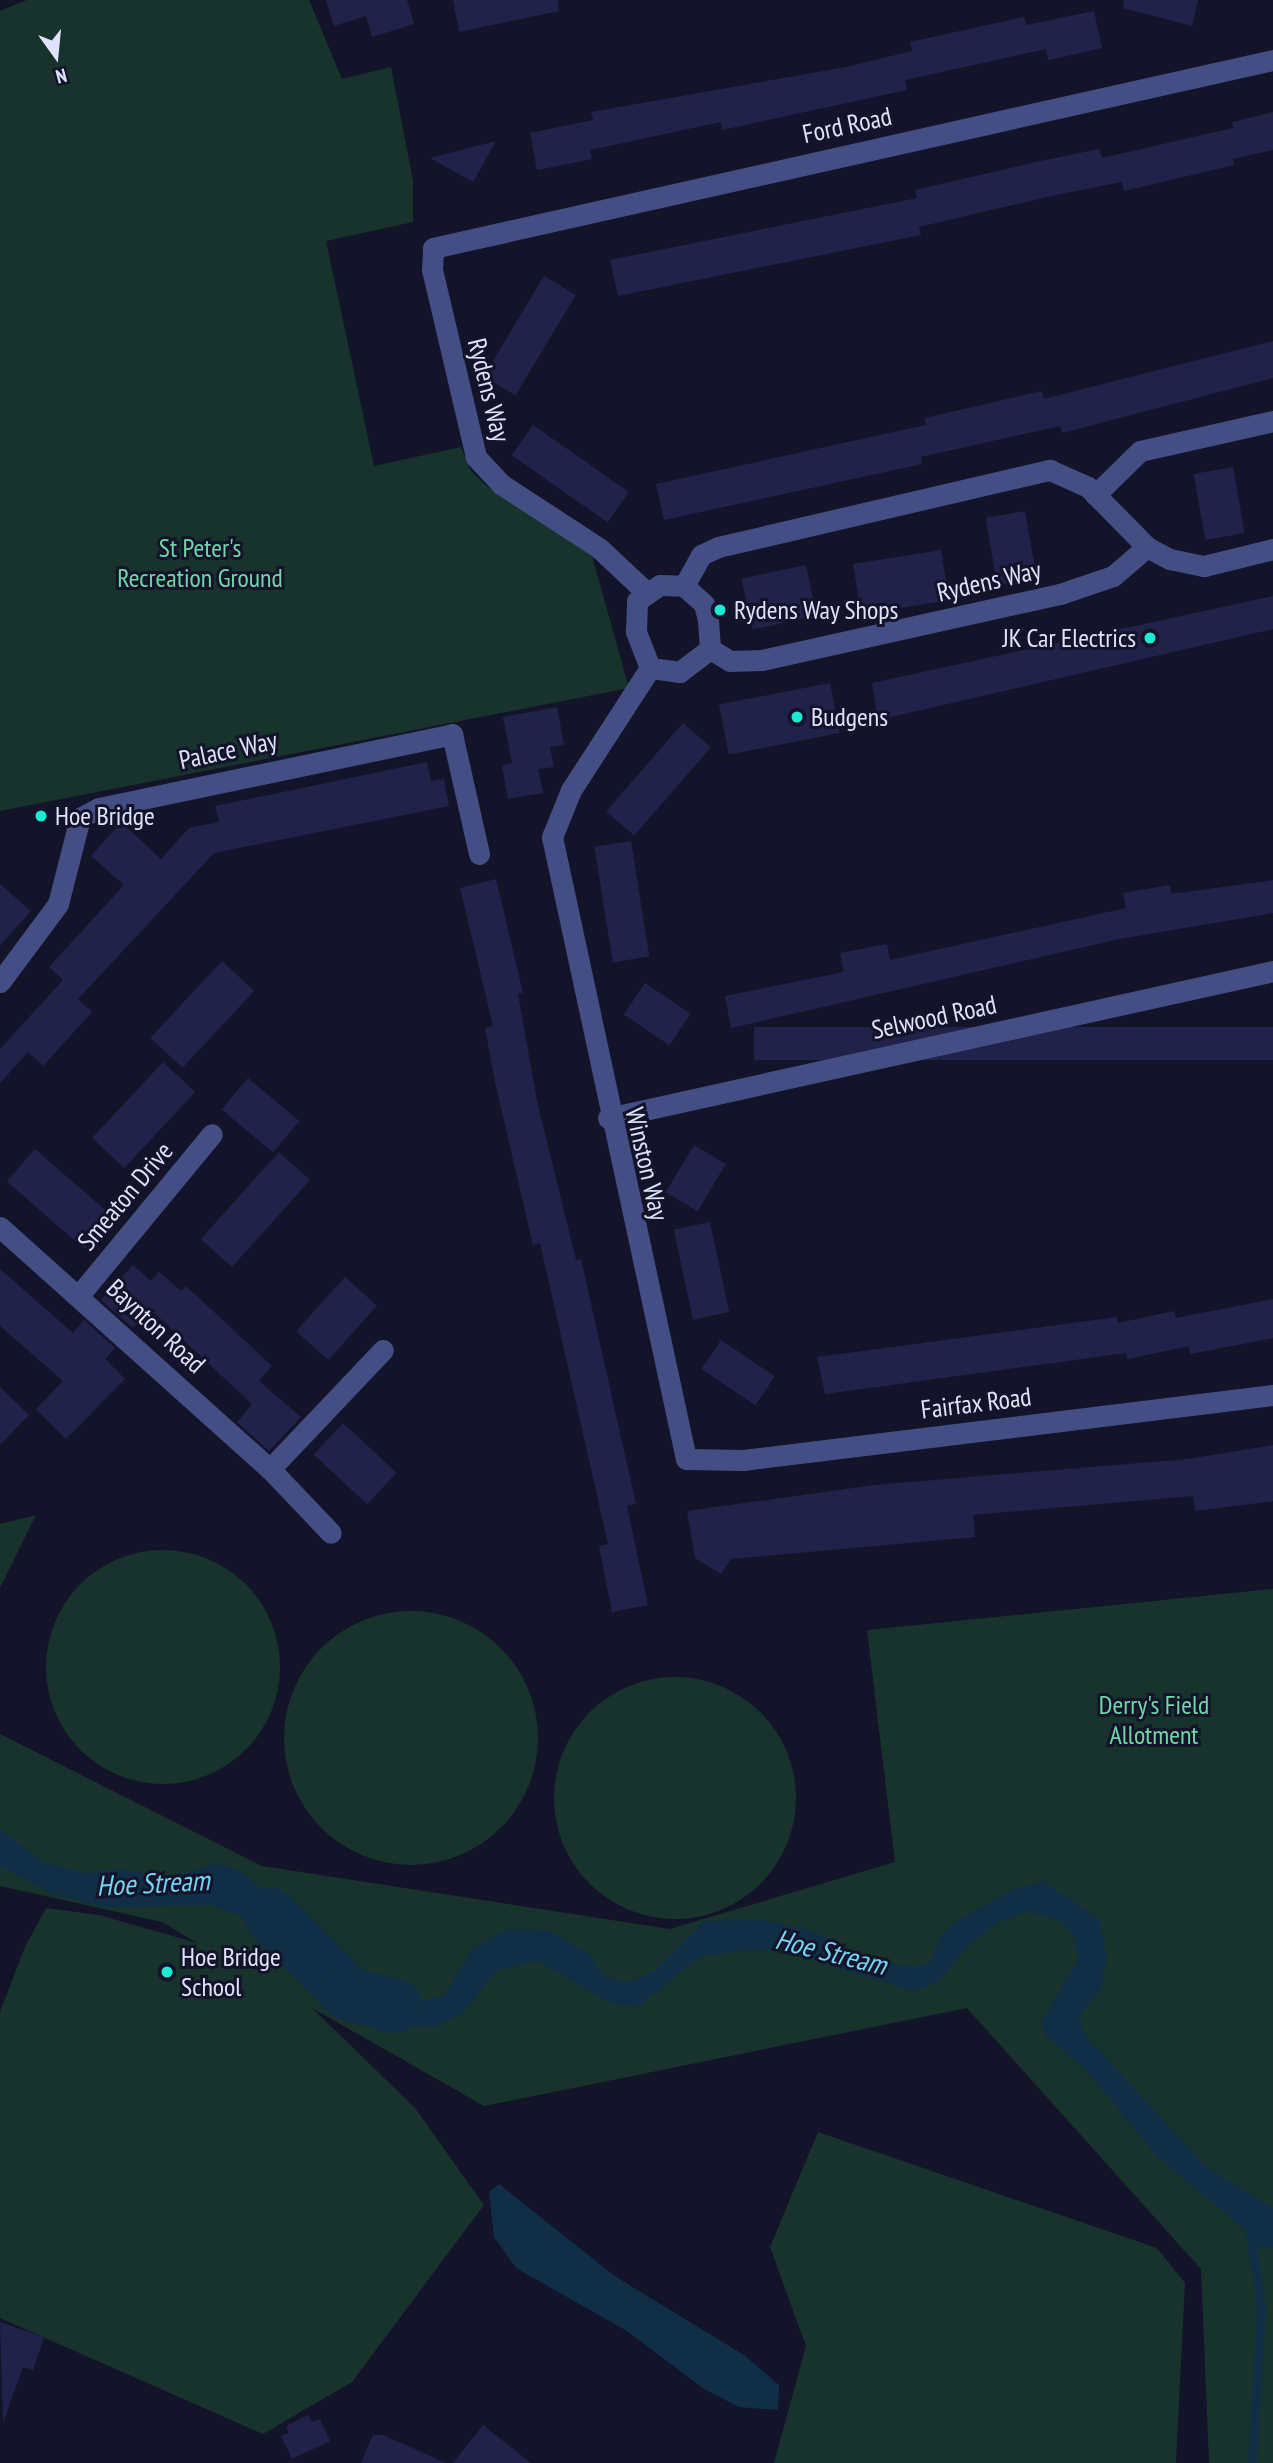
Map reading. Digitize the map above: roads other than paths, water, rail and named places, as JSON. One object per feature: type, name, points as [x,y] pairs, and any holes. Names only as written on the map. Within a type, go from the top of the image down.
[{"type":"street","name":"Ford Road","points":[[433,248],[1273,60]]},
{"type":"street","name":"Rydens Way","points":[[433,248],[432,270],[476,457],[501,484],[598,548],[646,592]]},
{"type":"street","points":[[1095,495],[1140,451],[1273,421]]},
{"type":"street","points":[[684,586],[701,555],[718,547],[835,517],[1051,470],[1095,495],[1147,547],[1204,566],[1273,550]]},
{"type":"street","name":"Rydens Way","points":[[710,649],[730,661],[762,660],[1060,594],[1113,576],[1147,547]]},
{"type":"street","points":[[684,586],[704,604],[710,649],[680,672],[650,668],[635,615],[646,592],[684,586]]},
{"type":"street","name":"Winston Way","points":[[650,668],[557,813],[552,837],[608,1118],[686,1459]]},
{"type":"street","name":"Palace Way","points":[[0,982],[58,904],[80,818],[99,808],[452,734],[479,854]]},
{"type":"street","name":"Selwood Road","points":[[608,1118],[1273,971]]},
{"type":"street","name":"Smeaton Drive","points":[[80,1294],[212,1134]]},
{"type":"street","name":"Baynton Road","points":[[0,1227],[80,1294],[270,1469],[331,1533]]},
{"type":"street","points":[[270,1469],[383,1350]]},
{"type":"street","name":"Fairfax Road","points":[[686,1459],[743,1461],[1273,1395]]},
{"type":"water","points":[[0,1829],[44,1863],[87,1873],[118,1869],[172,1878],[216,1863],[240,1871],[337,1950],[310,1974],[301,1959],[244,1917],[210,1905],[103,1907],[53,1894],[0,1866]]},
{"type":"water","points":[[1044,1881],[1099,1919],[1107,1958],[1101,1989],[1079,2017],[1085,2034],[1204,2165],[1273,2208],[1273,2248],[1254,2249],[1243,2228],[1157,2157],[1086,2070],[1044,2035],[1041,2021],[1078,1959],[1073,1935],[1056,1919],[1028,1912],[1001,1921],[970,1944],[938,1982],[913,1991],[779,1950],[736,1951],[700,1957],[639,2006],[612,2004],[538,1961],[498,1970],[462,2013],[433,2028],[385,2025],[351,2013],[319,1986],[350,1957],[381,1992],[413,2002],[444,1996],[471,1950],[505,1929],[551,1931],[590,1955],[605,1977],[628,1982],[654,1971],[704,1921],[759,1919],[810,1930],[869,1960],[915,1967],[930,1962],[940,1936],[961,1918],[1012,1890]]},
{"type":"water","points":[[499,2184],[616,2277],[744,2355],[779,2385],[778,2410],[739,2407],[704,2389],[627,2331],[516,2268],[494,2237],[489,2192]]},
{"type":"waterway","name":"Hoe Stream","points":[[269,1914],[349,1994],[395,2006]]},
{"type":"waterway","points":[[1250,2235],[1261,2307],[1252,2463]]},
{"type":"place","name":"Rydens Way Shops","points":[[720,610]]},
{"type":"place","name":"JK Car Electrics","points":[[1150,638]]},
{"type":"place","name":"Budgens","points":[[797,717]]},
{"type":"place","name":"Hoe Bridge","points":[[41,816]]},
{"type":"place","name":"Hoe Bridge School","points":[[167,1972]]},
{"type":"park label","name":"St Peter's Recreation Ground","points":[[200,563]]},
{"type":"park label","name":"Derry's Field Allotment","points":[[1154,1720]]}]
